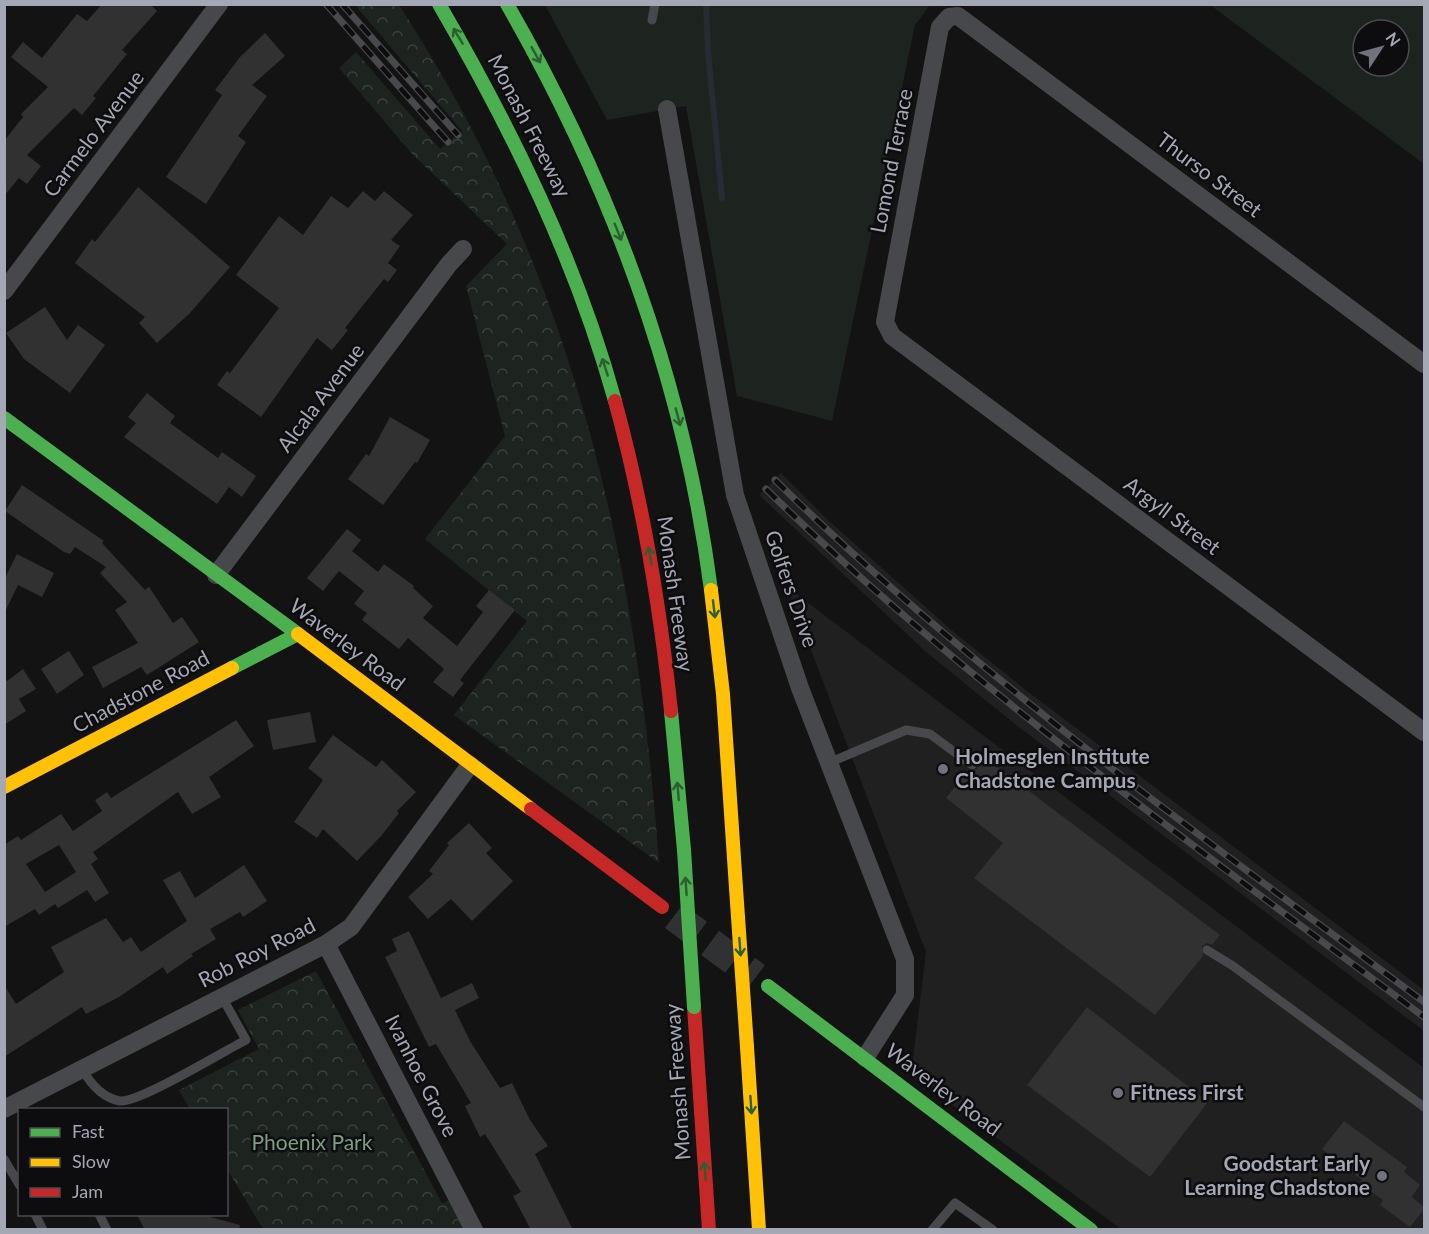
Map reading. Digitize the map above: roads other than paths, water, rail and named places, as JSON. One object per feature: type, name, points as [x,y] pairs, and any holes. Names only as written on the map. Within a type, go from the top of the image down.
[{"type":"main road","name":"Monash Freeway","points":[[439,4],[504,117],[536,182],[584,304],[610,383],[637,486],[656,592],[684,850],[709,1230]]},
{"type":"main road","name":"Monash Freeway","points":[[507,4],[552,84],[619,232],[663,363],[684,444],[708,568],[719,651],[759,1230]]},
{"type":"main road","name":"Waverley Road","points":[[7,423],[298,634],[662,908]]},
{"type":"main road","name":"Chadstone Road","points":[[4,787],[298,634]]},
{"type":"main road","name":"Waverley Road","points":[[768,986],[1091,1230]]},
{"type":"street","name":"Carmelo Avenue","points":[[4,291],[219,4]]},
{"type":"street","name":"Lomond Terrace","points":[[892,336],[885,322],[940,27],[953,16],[967,23]]},
{"type":"street","name":"Thurso Street","points":[[967,23],[1425,364]]},
{"type":"street","name":"Golfers Drive","points":[[667,109],[735,495],[800,688],[831,762],[905,959],[905,995],[865,1058]]},
{"type":"street","name":"Alcala Avenue","points":[[216,575],[449,264],[463,249]]},
{"type":"street","name":"Argyll Street","points":[[892,336],[1425,732]]},
{"type":"street","name":"Rob Roy Road","points":[[4,1109],[326,944],[351,927],[470,765]]},
{"type":"street","name":"Ivanhoe Grove","points":[[326,944],[474,1230]]},
{"type":"lane","points":[[652,20],[655,4]]},
{"type":"lane","points":[[831,762],[906,730],[930,734],[972,765]]},
{"type":"lane","points":[[1208,950],[1242,972],[1425,1107]]},
{"type":"lane","points":[[82,1069],[101,1093],[120,1101],[133,1099],[246,1040],[222,997]]},
{"type":"lane","points":[[4,1159],[18,1184]]},
{"type":"lane","points":[[932,1230],[955,1203],[993,1230]]},
{"type":"lane","points":[[36,1216],[44,1230]]},
{"type":"lane","points":[[100,1216],[107,1230]]},
{"type":"waterway","points":[[706,4],[708,52],[722,198]]},
{"type":"tunnel","points":[[674,916],[756,977]]},
{"type":"railway","points":[[326,4],[448,142]]},
{"type":"railway","points":[[342,4],[458,135]]},
{"type":"railway","points":[[775,480],[851,552],[1009,687],[1090,752],[1424,1002]]},
{"type":"railway","points":[[766,489],[843,562],[1004,699],[1170,828],[1424,1017]]},
{"type":"place","name":"Holmesglen Institute Chadstone Campus","points":[[943,769]]},
{"type":"place","name":"Fitness First","points":[[1118,1093]]},
{"type":"place","name":"Goodstart Early Learning Chadstone","points":[[1382,1176]]},
{"type":"park label","name":"Phoenix Park","points":[[312,1143]]}]
